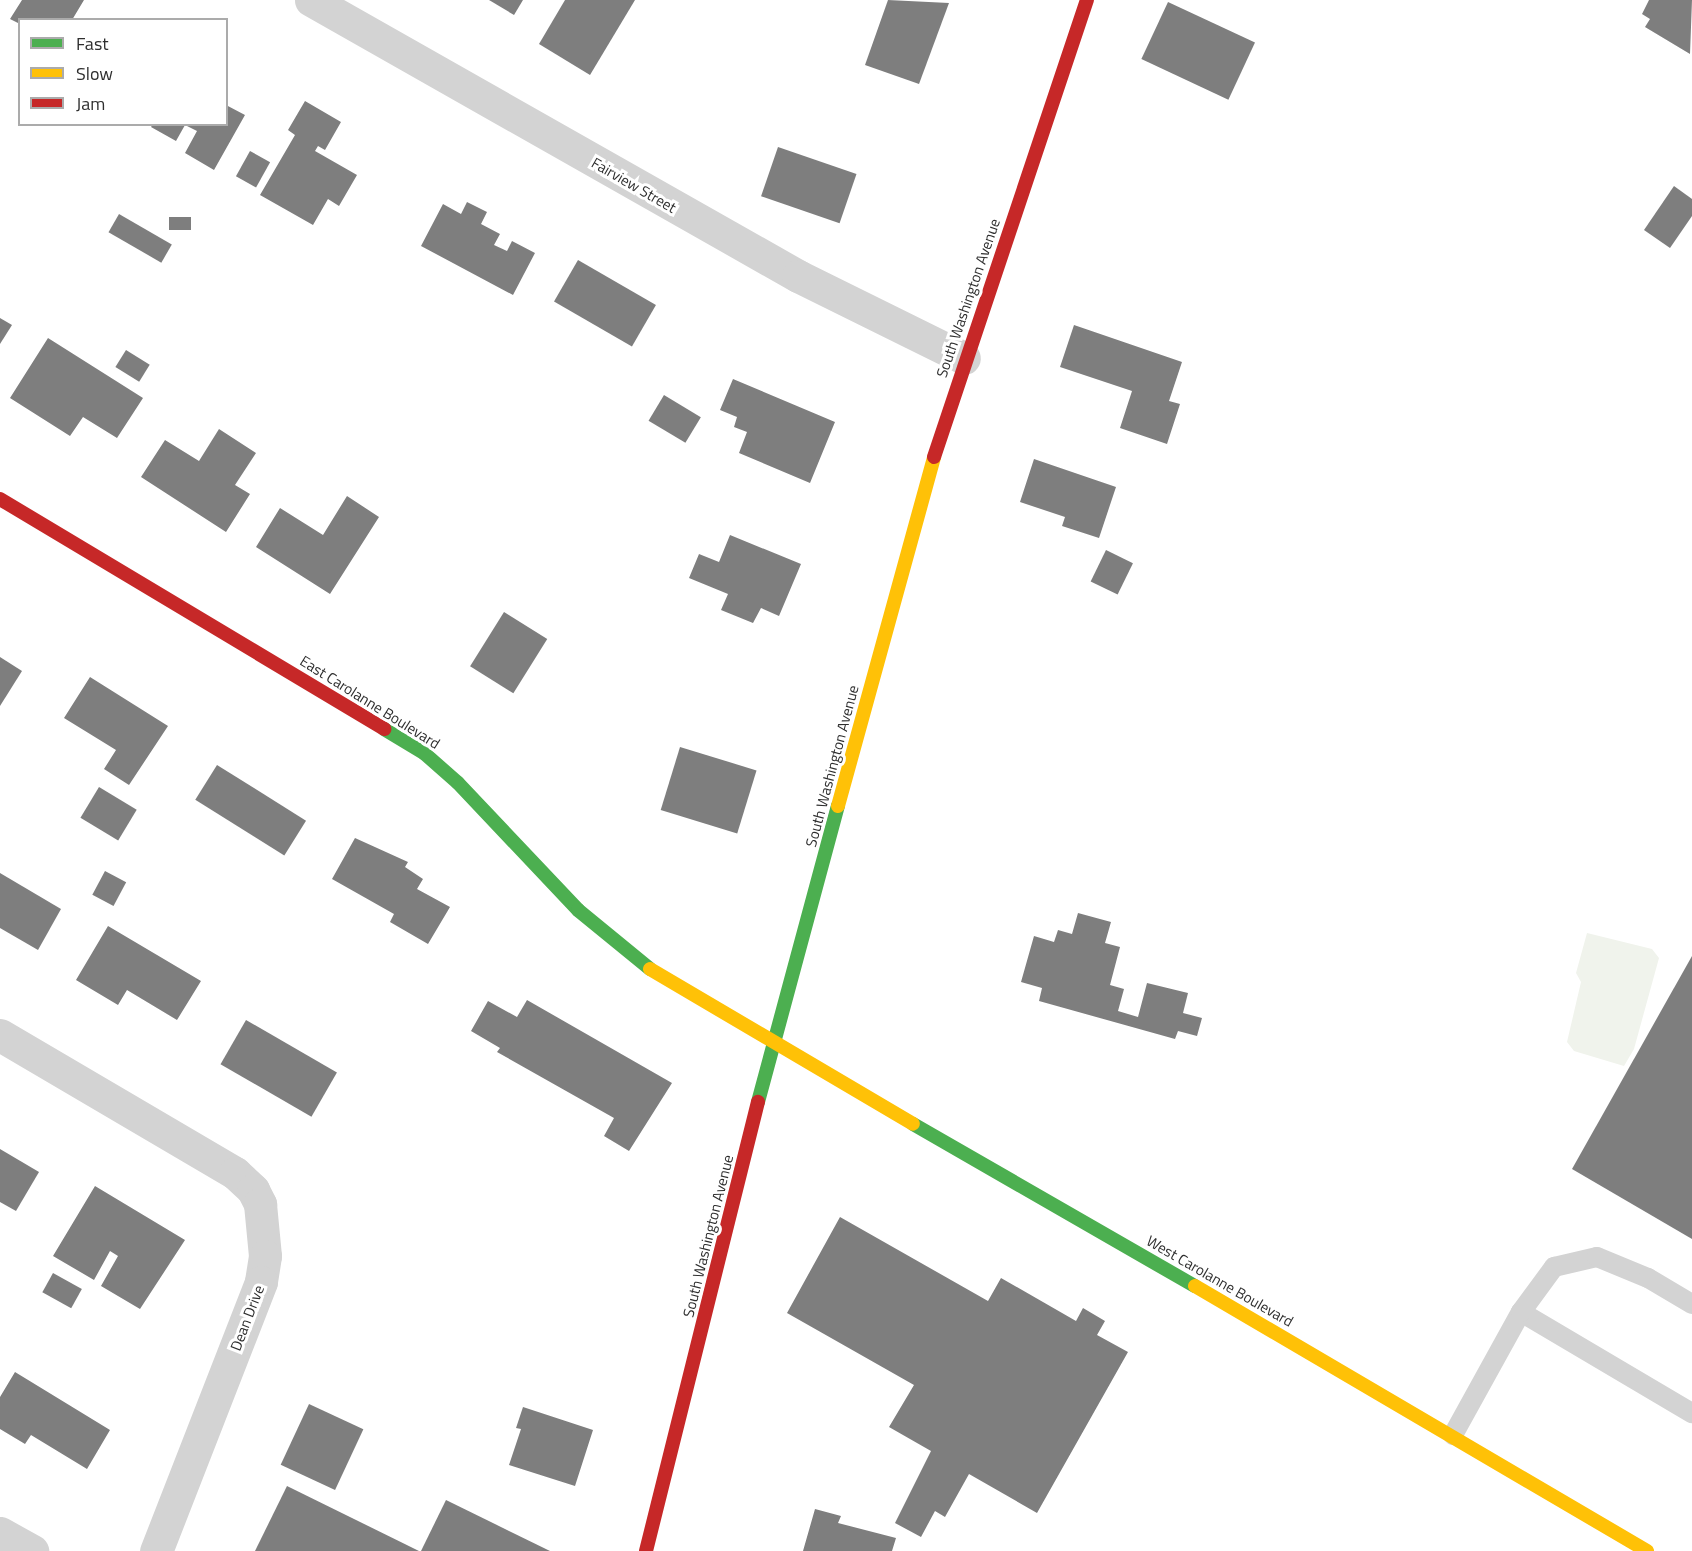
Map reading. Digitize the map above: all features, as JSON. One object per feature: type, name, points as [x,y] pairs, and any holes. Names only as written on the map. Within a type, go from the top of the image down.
[{"type":"street","name":"Fairview Street","points":[[310,0],[777,264],[964,358]]},
{"type":"street","name":"South Washington Avenue","points":[[646,1551],[773,1044],[927,477],[964,358],[1087,0]]},
{"type":"street","name":"East Carolanne Boulevard","points":[[0,499],[424,753],[612,941],[650,969],[773,1044]]},
{"type":"street","name":"Dean Drive","points":[[0,1035],[235,1173],[253,1190],[260,1204],[264,1246],[261,1282],[156,1551]]},
{"type":"street","name":"West Carolanne Boulevard","points":[[773,1044],[1454,1435],[1647,1551]]},
{"type":"street","points":[[0,1533],[32,1551]]},
{"type":"lane","points":[[1454,1435],[1521,1312],[1554,1267],[1597,1257],[1648,1278],[1692,1304]]},
{"type":"lane","points":[[1521,1312],[1692,1413]]},
{"type":"shaded area","points":[[1587,933],[1652,949],[1659,958],[1634,1049],[1624,1066],[1574,1051],[1567,1042],[1581,982],[1576,973]]},
{"type":"building","points":[[22,0],[84,0],[73,18],[18,18],[18,23],[10,19]]},
{"type":"building","points":[[489,0],[523,0],[514,15]]},
{"type":"building","points":[[565,0],[635,0],[590,75],[539,44]]},
{"type":"building","points":[[888,0],[949,3],[919,84],[865,65]]},
{"type":"building","points":[[1649,0],[1692,0],[1690,54],[1645,27],[1650,19],[1642,14]]},
{"type":"building","points":[[1168,2],[1255,43],[1228,100],[1141,59]]},
{"type":"building","points":[[305,101],[341,122],[325,150],[318,146],[315,151],[357,175],[339,206],[328,199],[313,225],[260,195],[295,135],[288,130]]},
{"type":"building","points":[[228,106],[245,115],[214,170],[185,153],[197,131],[187,126],[228,126]]},
{"type":"building","points":[[152,126],[184,126],[176,141]]},
{"type":"building","points":[[778,147],[856,174],[840,223],[761,196]]},
{"type":"building","points":[[250,151],[270,162],[256,188],[236,176]]},
{"type":"building","points":[[1674,186],[1692,199],[1692,216],[1670,248],[1644,230]]},
{"type":"building","points":[[467,202],[487,212],[481,224],[500,234],[494,245],[507,251],[512,241],[535,253],[513,295],[421,246],[443,204],[461,214]]},
{"type":"building","points":[[119,214],[172,244],[161,263],[108,232]]},
{"type":"building","points":[[169,217],[191,217],[191,230],[169,230]]},
{"type":"building","points":[[578,260],[656,305],[632,347],[554,302]]},
{"type":"building","points":[[0,318],[12,325],[0,344]]},
{"type":"building","points":[[1074,325],[1182,362],[1169,401],[1180,404],[1167,444],[1120,428],[1132,391],[1060,367]]},
{"type":"building","points":[[48,338],[143,398],[117,438],[83,417],[70,436],[10,398]]},
{"type":"building","points":[[126,350],[150,365],[139,382],[115,367]]},
{"type":"building","points":[[733,379],[835,422],[810,483],[739,453],[747,432],[734,427],[737,417],[720,410]]},
{"type":"building","points":[[664,395],[701,417],[685,443],[649,421]]},
{"type":"building","points":[[219,429],[256,453],[235,485],[250,494],[226,532],[141,477],[165,440],[199,461]]},
{"type":"building","points":[[1034,459],[1116,487],[1099,538],[1062,526],[1065,517],[1020,502]]},
{"type":"building","points":[[347,496],[379,517],[330,594],[256,547],[280,508],[323,535]]},
{"type":"building","points":[[730,535],[801,564],[779,616],[761,608],[753,623],[721,610],[728,594],[689,578],[699,554],[719,562]]},
{"type":"building","points":[[1106,550],[1133,563],[1118,595],[1091,581]]},
{"type":"building","points":[[504,612],[547,639],[513,693],[470,666]]},
{"type":"building","points":[[0,657],[22,671],[0,706]]},
{"type":"building","points":[[90,677],[168,726],[129,785],[104,769],[116,750],[64,718]]},
{"type":"building","points":[[680,747],[757,770],[737,834],[661,810]]},
{"type":"building","points":[[217,765],[306,821],[284,855],[195,800]]},
{"type":"building","points":[[99,787],[137,810],[118,841],[80,818]]},
{"type":"building","points":[[355,838],[408,862],[405,867],[423,879],[417,889],[450,907],[428,944],[390,922],[394,914],[332,879]]},
{"type":"building","points":[[105,871],[126,882],[114,906],[92,895]]},
{"type":"building","points":[[0,873],[61,909],[38,950],[0,928]]},
{"type":"building","points":[[1078,913],[1111,922],[1105,943],[1120,947],[1110,985],[1124,989],[1118,1011],[1138,1017],[1147,983],[1188,993],[1183,1013],[1202,1018],[1197,1036],[1178,1031],[1175,1039],[1039,1001],[1042,988],[1021,982],[1034,936],[1054,942],[1058,930],[1072,934]]},
{"type":"building","points":[[108,926],[201,981],[177,1020],[127,990],[118,1005],[76,980]]},
{"type":"building","points":[[1692,956],[1692,1239],[1572,1169]]},
{"type":"building","points":[[527,1000],[672,1083],[629,1151],[604,1136],[614,1118],[497,1052],[500,1048],[471,1031],[488,1001],[517,1017]]},
{"type":"building","points":[[246,1020],[337,1072],[311,1117],[220,1064]]},
{"type":"building","points":[[0,1149],[39,1172],[16,1211],[0,1202]]},
{"type":"building","points":[[95,1186],[185,1240],[140,1309],[101,1286],[118,1256],[110,1251],[94,1280],[53,1256]]},
{"type":"building","points":[[840,1217],[988,1301],[1001,1278],[1076,1321],[1083,1308],[1105,1321],[1097,1335],[1128,1352],[1037,1513],[969,1474],[945,1517],[935,1511],[921,1537],[895,1523],[931,1451],[889,1427],[914,1385],[787,1313]]},
{"type":"building","points":[[53,1273],[82,1289],[71,1308],[42,1292]]},
{"type":"building","points":[[15,1372],[110,1430],[87,1469],[31,1435],[25,1444],[0,1429],[0,1397]]},
{"type":"building","points":[[309,1404],[363,1429],[335,1490],[281,1465]]},
{"type":"building","points":[[523,1407],[593,1430],[575,1486],[509,1465],[521,1429],[516,1428]]},
{"type":"building","points":[[287,1486],[419,1551],[255,1551]]},
{"type":"building","points":[[446,1500],[550,1551],[421,1551]]},
{"type":"building","points":[[815,1509],[841,1516],[838,1523],[896,1538],[892,1551],[803,1551]]},
{"type":"traffic: fast","points":[[384,729],[424,753],[458,783],[578,910],[650,969]]},
{"type":"traffic: fast","points":[[758,1102],[838,806]]},
{"type":"traffic: fast","points":[[913,1124],[1195,1286]]},
{"type":"traffic: slow","points":[[838,806],[934,457]]},
{"type":"traffic: slow","points":[[650,969],[913,1124]]},
{"type":"traffic: slow","points":[[1195,1286],[1647,1551]]},
{"type":"traffic: jam","points":[[934,457],[1087,0]]},
{"type":"traffic: jam","points":[[0,499],[384,729]]},
{"type":"traffic: jam","points":[[646,1551],[758,1102]]}]
